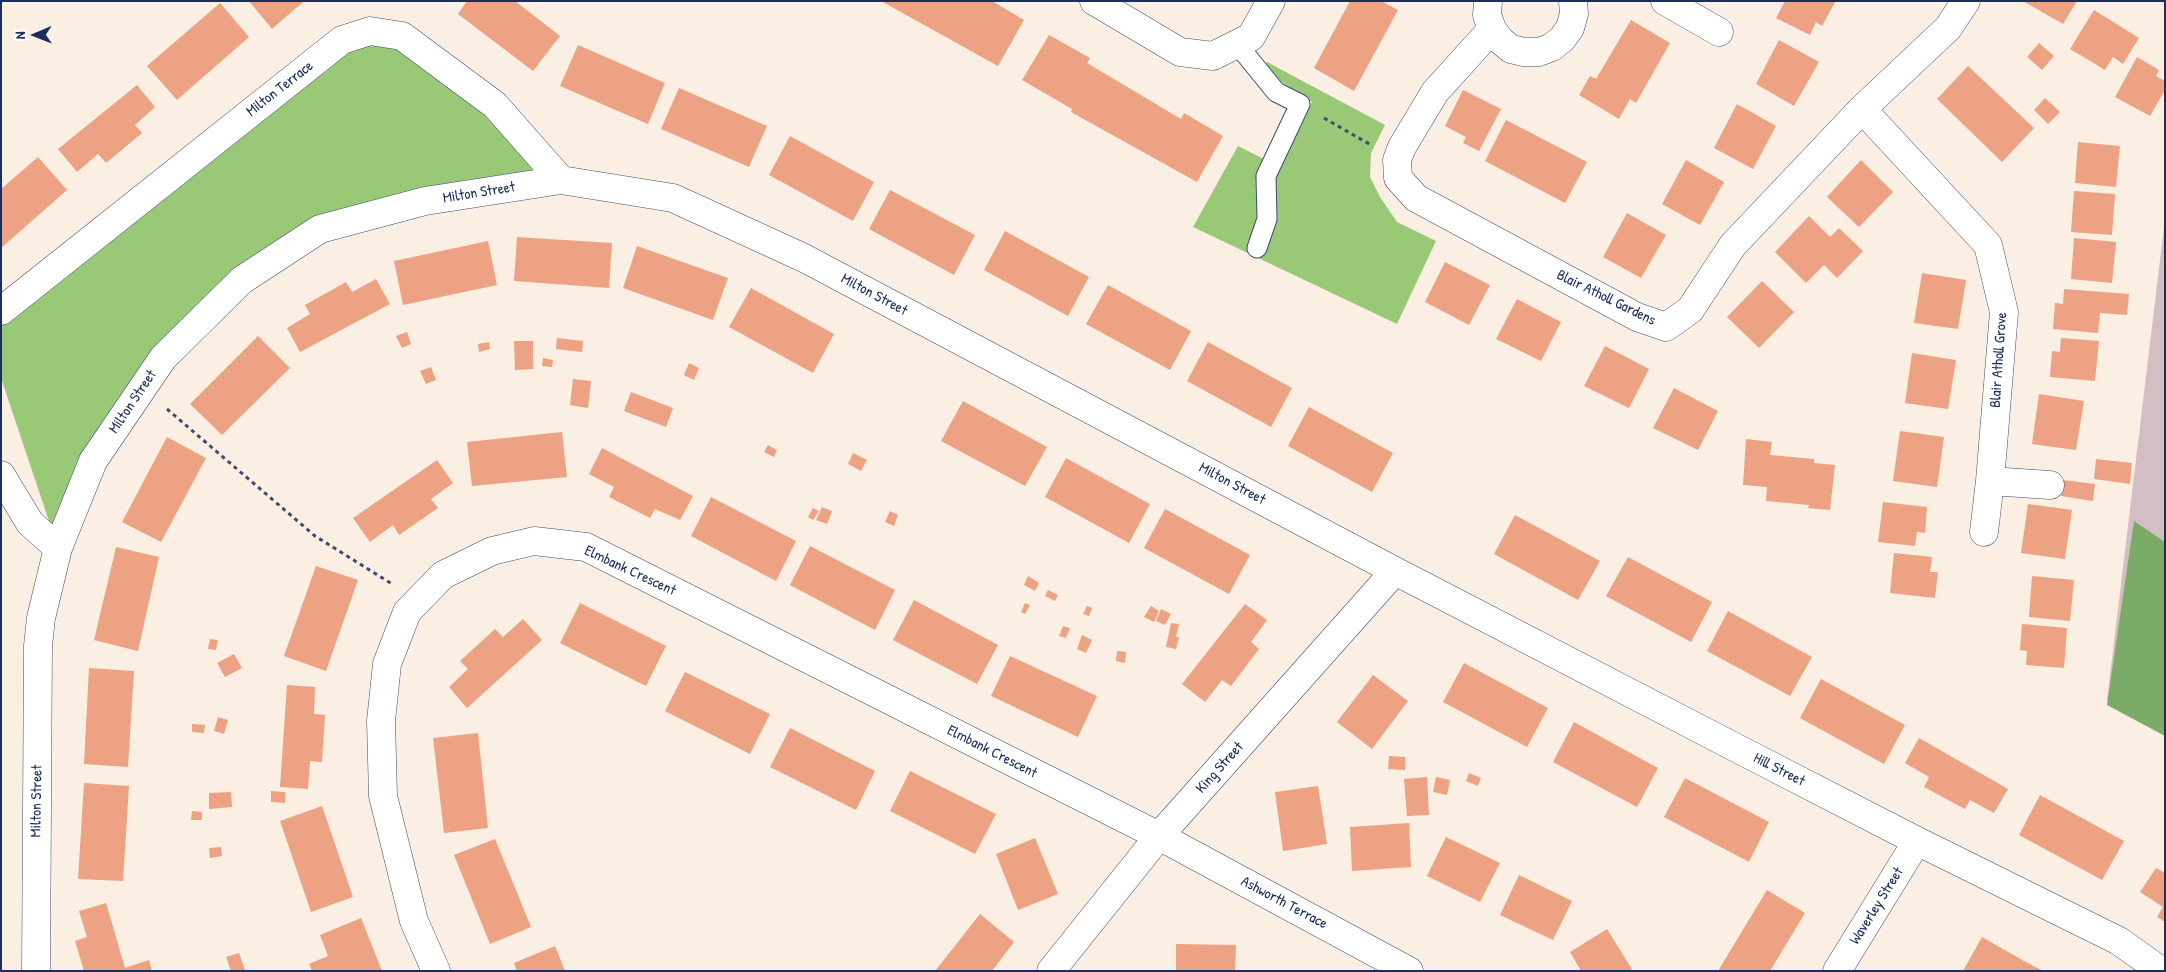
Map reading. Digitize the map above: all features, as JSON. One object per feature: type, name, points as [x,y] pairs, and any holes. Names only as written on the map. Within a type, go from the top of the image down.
[{"type":"street","points":[[1094,1],[1180,52],[1214,56],[1244,40],[1271,1]]},
{"type":"street","points":[[1488,1],[1487,15],[1492,29],[1500,40],[1511,48],[1524,52],[1539,52],[1552,48],[1566,33],[1574,14],[1573,1]]},
{"type":"street","points":[[1665,1],[1719,32]]},
{"type":"street","name":"Blair Atholl Gardens","points":[[1397,160],[1398,178],[1416,198],[1637,316],[1666,327],[1690,310],[1733,245],[1862,109],[1948,28],[1966,1]]},
{"type":"street","points":[[1397,160],[1402,147],[1435,92],[1492,29]]},
{"type":"street","name":"Milton Terrace","points":[[1,311],[342,40],[370,32],[402,36],[495,105],[562,180]]},
{"type":"street","name":"Blair Atholl Grove","points":[[1862,109],[1988,245],[2004,312],[1984,532]]},
{"type":"street","name":"Milton Street","points":[[36,971],[38,646],[41,618],[58,548],[93,461],[163,358],[242,280],[320,229],[425,201],[562,180],[672,198],[804,258],[1395,571]]},
{"type":"street","points":[[1,476],[30,523],[58,548]]},
{"type":"street","points":[[1990,481],[2050,485]]},
{"type":"street","name":"Elmbank Crescent","points":[[436,971],[414,921],[383,796],[382,721],[387,664],[407,612],[443,575],[492,551],[534,541],[586,547],[1159,836]]},
{"type":"street","name":"King Street","points":[[1051,971],[1159,836],[1395,571]]},
{"type":"street","name":"Hill Street","points":[[1395,571],[1917,842],[2119,940],[2161,971]]},
{"type":"street","name":"Ashworth Terrace","points":[[1159,836],[1409,971]]},
{"type":"street","name":"Waverley Street","points":[[1837,971],[1917,842]]},
{"type":"lane","points":[[1244,40],[1276,92],[1300,104],[1266,176],[1267,219],[1257,248]]},
{"type":"path","points":[[1300,104],[1397,160]]},
{"type":"path","points":[[143,389],[315,536],[418,600]]},
{"type":"shaded area","points":[[2165,219],[2165,730],[2107,700]]},
{"type":"green space","points":[[402,36],[561,180],[320,229],[163,358],[58,548],[1,378],[1,311],[342,40]]},
{"type":"green space","points":[[1267,62],[1385,125],[1371,153],[1370,177],[1380,197],[1397,222],[1436,241],[1397,324],[1193,227],[1238,146],[1280,167],[1312,102],[1263,70]]},
{"type":"green space","points":[[2134,521],[2165,542],[2165,736],[2107,705]]},
{"type":"building","points":[[249,1],[304,1],[272,29]]},
{"type":"building","points":[[467,1],[515,1],[560,36],[533,71],[458,14]]},
{"type":"building","points":[[881,1],[992,1],[1024,20],[998,66]]},
{"type":"building","points":[[1350,1],[1381,1],[1398,10],[1354,91],[1314,68]]},
{"type":"building","points":[[1785,1],[1835,2],[1822,26],[1816,22],[1810,35],[1776,18]]},
{"type":"building","points":[[2023,1],[2077,1],[2063,24]]},
{"type":"building","points":[[220,3],[249,37],[177,100],[147,66]]},
{"type":"building","points":[[2094,10],[2139,38],[2123,64],[2113,57],[2105,70],[2070,49]]},
{"type":"building","points":[[1631,20],[1670,43],[1636,103],[1630,99],[1619,119],[1579,95],[1590,76],[1596,79]]},
{"type":"building","points":[[1049,35],[1090,58],[1087,63],[1181,119],[1184,113],[1223,136],[1197,182],[1071,112],[1072,109],[1022,80]]},
{"type":"building","points":[[1779,40],[1819,62],[1794,106],[1756,84]]},
{"type":"building","points":[[2039,43],[2054,56],[2042,70],[2027,57]]},
{"type":"building","points":[[578,45],[665,83],[648,124],[560,86]]},
{"type":"building","points":[[2137,57],[2159,70],[2156,76],[2165,81],[2165,90],[2150,116],[2115,97]]},
{"type":"building","points":[[1968,66],[2034,128],[2002,162],[1937,99]]},
{"type":"building","points":[[137,85],[155,107],[135,125],[142,133],[106,163],[98,154],[77,172],[58,149]]},
{"type":"building","points":[[679,88],[767,126],[749,167],[661,129]]},
{"type":"building","points":[[1463,90],[1501,109],[1479,151],[1463,143],[1466,137],[1445,126]]},
{"type":"building","points":[[2045,98],[2060,112],[2048,124],[2034,110]]},
{"type":"building","points":[[1737,104],[1776,126],[1753,169],[1714,148]]},
{"type":"building","points":[[1506,120],[1587,162],[1565,203],[1485,161]]},
{"type":"building","points":[[790,136],[874,182],[853,221],[769,175]]},
{"type":"building","points":[[2078,142],[2120,146],[2116,187],[2075,183]]},
{"type":"building","points":[[38,157],[67,190],[1,248],[1,189]]},
{"type":"building","points":[[1686,160],[1724,182],[1700,225],[1662,204]]},
{"type":"building","points":[[1861,160],[1893,192],[1859,227],[1827,197]]},
{"type":"building","points":[[890,190],[975,235],[954,275],[869,229]]},
{"type":"building","points":[[2074,191],[2115,194],[2112,235],[2071,232]]},
{"type":"building","points":[[1627,213],[1666,235],[1641,278],[1603,257]]},
{"type":"building","points":[[1809,216],[1830,237],[1839,228],[1863,251],[1837,278],[1824,265],[1806,283],[1775,252]]},
{"type":"building","points":[[1005,231],[1089,277],[1068,316],[984,270]]},
{"type":"building","points":[[517,237],[612,243],[609,288],[514,281]]},
{"type":"building","points":[[2074,238],[2116,242],[2112,283],[2071,279]]},
{"type":"building","points":[[488,241],[497,285],[403,305],[394,261]]},
{"type":"building","points":[[637,246],[728,278],[713,320],[623,288]]},
{"type":"building","points":[[1445,262],[1490,285],[1469,325],[1425,302]]},
{"type":"building","points":[[1922,273],[1966,280],[1958,329],[1914,323]]},
{"type":"building","points":[[376,279],[390,304],[300,352],[287,328],[310,314],[305,305],[346,282],[352,292]]},
{"type":"building","points":[[1762,281],[1794,312],[1759,348],[1727,317]]},
{"type":"building","points":[[1108,285],[1191,331],[1170,370],[1086,324]]},
{"type":"building","points":[[751,288],[834,334],[813,373],[729,327]]},
{"type":"building","points":[[2064,289],[2129,294],[2127,315],[2100,313],[2098,333],[2053,329],[2055,303],[2063,304]]},
{"type":"building","points":[[1517,299],[1561,322],[1541,361],[1496,339]]},
{"type":"building","points":[[407,332],[411,344],[402,348],[396,336]]},
{"type":"building","points":[[258,336],[290,368],[222,435],[190,404]]},
{"type":"building","points":[[557,338],[583,341],[582,352],[556,349]]},
{"type":"building","points":[[2061,338],[2099,341],[2095,381],[2050,377],[2052,351],[2060,352]]},
{"type":"building","points":[[514,341],[533,341],[533,369],[515,370]]},
{"type":"building","points":[[489,342],[490,349],[479,352],[478,344]]},
{"type":"building","points":[[1208,342],[1292,388],[1271,427],[1187,381]]},
{"type":"building","points":[[1605,346],[1649,369],[1629,408],[1584,386]]},
{"type":"building","points":[[1912,353],[1956,360],[1948,409],[1905,403]]},
{"type":"building","points":[[543,358],[553,360],[552,367],[542,366]]},
{"type":"building","points":[[689,363],[699,368],[694,380],[684,375]]},
{"type":"building","points":[[431,367],[436,380],[426,384],[420,371]]},
{"type":"building","points":[[573,379],[591,381],[588,408],[570,405]]},
{"type":"building","points":[[1674,388],[1718,411],[1698,450],[1653,428]]},
{"type":"building","points":[[631,392],[673,408],[666,427],[624,411]]},
{"type":"building","points":[[2039,394],[2084,401],[2076,450],[2032,444]]},
{"type":"building","points":[[963,401],[1047,447],[1025,486],[941,441]]},
{"type":"building","points":[[1309,407],[1393,453],[1372,492],[1288,446]]},
{"type":"building","points":[[1900,431],[1944,437],[1937,487],[1893,481]]},
{"type":"building","points":[[562,432],[567,477],[472,486],[467,442]]},
{"type":"building","points":[[167,437],[206,458],[161,542],[122,522]]},
{"type":"building","points":[[1746,439],[1772,442],[1770,455],[1814,459],[1814,463],[1835,465],[1830,510],[1808,508],[1809,505],[1766,501],[1767,487],[1743,485]]},
{"type":"building","points":[[768,445],[777,450],[774,457],[764,452]]},
{"type":"building","points":[[602,448],[693,496],[680,520],[655,509],[650,518],[609,497],[614,487],[589,474]]},
{"type":"building","points":[[853,453],[867,460],[861,471],[848,464]]},
{"type":"building","points":[[1066,458],[1150,504],[1129,543],[1045,497]]},
{"type":"building","points":[[2096,459],[2132,463],[2130,484],[2094,479]]},
{"type":"building","points":[[437,460],[453,483],[431,499],[438,508],[399,535],[393,525],[370,542],[353,518]]},
{"type":"building","points":[[2063,480],[2095,484],[2093,501],[2061,496]]},
{"type":"building","points":[[711,497],[796,541],[776,581],[691,536]]},
{"type":"building","points":[[1883,502],[1927,507],[1925,533],[1917,532],[1915,546],[1878,542]]},
{"type":"building","points":[[2028,504],[2072,510],[2065,559],[2021,553]]},
{"type":"building","points":[[822,507],[832,511],[827,524],[816,520]]},
{"type":"building","points":[[813,508],[819,511],[813,520],[808,517]]},
{"type":"building","points":[[1165,509],[1250,555],[1229,594],[1144,548]]},
{"type":"building","points":[[890,511],[898,515],[894,526],[885,522]]},
{"type":"building","points":[[1515,515],[1600,561],[1578,600],[1494,554]]},
{"type":"building","points":[[810,546],[895,590],[875,630],[790,585]]},
{"type":"building","points":[[116,547],[159,557],[138,651],[94,640]]},
{"type":"building","points":[[1894,553],[1932,557],[1930,572],[1938,572],[1935,598],[1890,593]]},
{"type":"building","points":[[1628,557],[1712,602],[1691,642],[1606,596]]},
{"type":"building","points":[[316,566],[358,580],[326,671],[284,656]]},
{"type":"building","points":[[1028,576],[1039,583],[1035,591],[1024,585]]},
{"type":"building","points":[[2032,576],[2074,580],[2070,621],[2029,617]]},
{"type":"building","points":[[1048,590],[1058,595],[1055,601],[1045,596]]},
{"type":"building","points":[[914,600],[998,645],[977,684],[893,640]]},
{"type":"building","points":[[580,603],[666,646],[646,686],[560,643]]},
{"type":"building","points":[[1025,603],[1030,605],[1025,614],[1021,612]]},
{"type":"building","points":[[1245,604],[1267,620],[1251,642],[1259,649],[1231,686],[1222,680],[1205,702],[1182,684]]},
{"type":"building","points":[[1087,606],[1092,608],[1089,616],[1083,614]]},
{"type":"building","points":[[1151,606],[1159,611],[1154,622],[1144,617]]},
{"type":"building","points":[[1161,609],[1171,614],[1165,625],[1156,621]]},
{"type":"building","points":[[1728,611],[1812,657],[1790,696],[1707,651]]},
{"type":"building","points":[[523,619],[542,640],[467,708],[449,687],[468,669],[460,661],[495,629],[503,637]]},
{"type":"building","points":[[1171,623],[1179,624],[1176,637],[1179,637],[1176,649],[1166,647]]},
{"type":"building","points":[[2022,624],[2067,628],[2064,668],[2026,665],[2027,651],[2020,650]]},
{"type":"building","points":[[1063,626],[1070,628],[1066,638],[1059,636]]},
{"type":"building","points":[[1082,635],[1092,640],[1086,653],[1077,649]]},
{"type":"building","points":[[210,639],[218,640],[216,650],[208,649]]},
{"type":"building","points":[[1117,651],[1126,652],[1125,663],[1116,661]]},
{"type":"building","points":[[234,654],[242,668],[225,677],[217,663]]},
{"type":"building","points":[[1010,656],[1097,696],[1078,737],[991,696]]},
{"type":"building","points":[[1464,663],[1548,708],[1527,747],[1443,702]]},
{"type":"building","points":[[89,668],[134,671],[128,767],[84,764]]},
{"type":"building","points":[[685,672],[770,714],[750,754],[665,711]]},
{"type":"building","points":[[1373,675],[1408,701],[1372,749],[1337,722]]},
{"type":"building","points":[[1821,679],[1905,725],[1884,764],[1800,718]]},
{"type":"building","points":[[287,685],[315,687],[314,714],[325,715],[322,762],[310,761],[308,789],[280,787]]},
{"type":"building","points":[[218,717],[228,720],[224,734],[214,731]]},
{"type":"building","points":[[1574,722],[1658,768],[1637,807],[1553,762]]},
{"type":"building","points":[[192,724],[205,725],[204,733],[192,732]]},
{"type":"building","points":[[790,728],[875,771],[856,810],[770,767]]},
{"type":"building","points":[[478,733],[488,828],[444,833],[433,738]]},
{"type":"building","points":[[1919,738],[2008,789],[1994,813],[1970,800],[1965,809],[1924,787],[1929,777],[1905,763]]},
{"type":"building","points":[[1389,756],[1405,757],[1405,770],[1388,769]]},
{"type":"building","points":[[910,771],[996,814],[975,854],[890,811]]},
{"type":"building","points":[[1469,773],[1481,778],[1478,786],[1466,781]]},
{"type":"building","points":[[1427,777],[1429,815],[1407,816],[1404,779]]},
{"type":"building","points":[[1436,777],[1450,780],[1447,795],[1433,792]]},
{"type":"building","points":[[1685,778],[1769,822],[1749,862],[1664,817]]},
{"type":"building","points":[[84,783],[129,786],[123,881],[78,879]]},
{"type":"building","points":[[1318,786],[1327,844],[1283,851],[1275,792]]},
{"type":"building","points":[[271,791],[285,792],[285,803],[271,802]]},
{"type":"building","points":[[231,792],[232,807],[209,809],[209,793]]},
{"type":"building","points":[[2040,795],[2124,841],[2102,880],[2019,835]]},
{"type":"building","points":[[322,806],[353,897],[311,912],[280,821]]},
{"type":"building","points":[[192,811],[202,812],[202,820],[191,820]]},
{"type":"building","points":[[1409,823],[1411,867],[1352,871],[1350,827]]},
{"type":"building","points":[[1446,837],[1500,863],[1480,902],[1427,876]]},
{"type":"building","points":[[1035,838],[1058,894],[1018,910],[996,854]]},
{"type":"building","points":[[495,839],[531,927],[490,944],[454,855]]},
{"type":"building","points":[[221,847],[222,856],[210,858],[209,848]]},
{"type":"building","points":[[2156,868],[2165,873],[2165,922],[2157,917],[2163,907],[2140,892]]},
{"type":"building","points":[[1519,875],[1572,901],[1553,940],[1500,915]]},
{"type":"building","points":[[1767,890],[1805,913],[1770,971],[1718,971]]},
{"type":"building","points":[[106,903],[125,968],[149,960],[152,971],[84,971],[75,941],[87,937],[79,911]]},
{"type":"building","points":[[980,914],[1014,942],[992,971],[935,971]]},
{"type":"building","points":[[361,918],[382,971],[312,971],[309,964],[328,956],[320,935]]},
{"type":"building","points":[[1607,929],[1633,971],[1581,971],[1570,952]]},
{"type":"building","points":[[1982,937],[2024,961],[2043,971],[1963,971]]},
{"type":"building","points":[[1176,944],[1236,945],[1235,971],[1176,971]]},
{"type":"building","points":[[555,946],[565,971],[517,971],[514,963]]},
{"type":"building","points":[[239,953],[245,970],[231,971],[226,957]]}]
